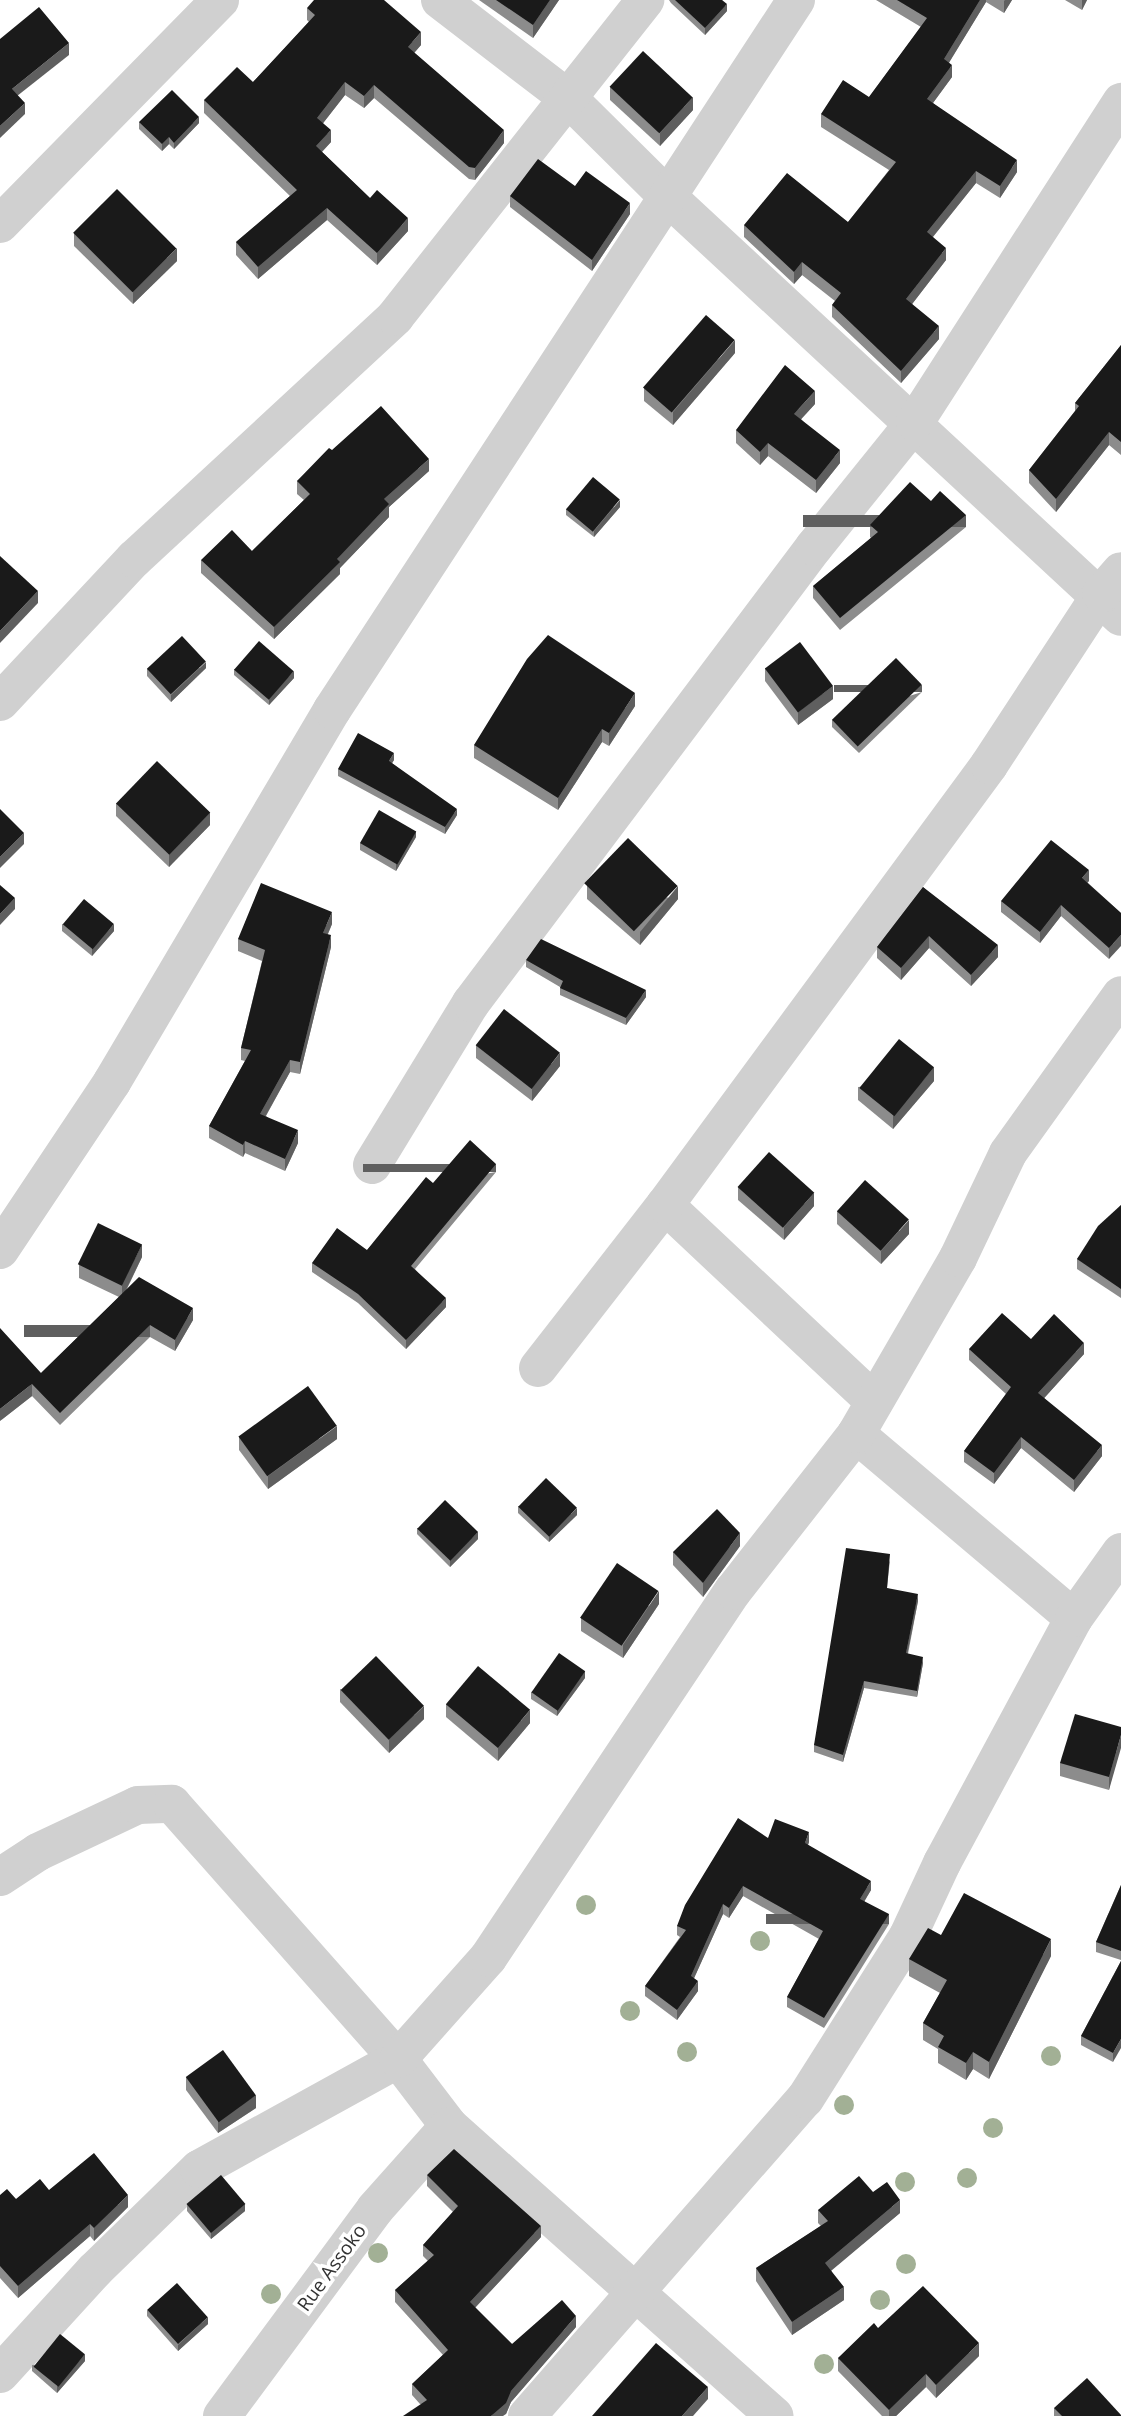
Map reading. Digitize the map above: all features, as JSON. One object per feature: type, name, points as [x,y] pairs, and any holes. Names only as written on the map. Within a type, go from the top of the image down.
[{"type":"street","points":[[0,225],[220,0]]},
{"type":"street","points":[[440,0],[569,99],[669,198],[915,422],[1114,594],[665,1205],[538,1368]]},
{"type":"street","points":[[0,702],[134,559],[396,317],[645,0]]},
{"type":"street","points":[[0,1250],[112,1082],[332,710],[796,0]]},
{"type":"street","points":[[372,1165],[471,1003],[814,547],[915,422],[1121,102]]},
{"type":"street","points":[[0,2374],[95,2270],[199,2169],[398,2059],[488,1958],[733,1591],[856,1434],[958,1258],[1009,1153],[1121,995]]},
{"type":"street","points":[[665,1205],[874,1401]]},
{"type":"street","points":[[856,1434],[1074,1618]]},
{"type":"street","points":[[527,2416],[635,2290],[720,2201],[805,2099],[908,1936],[942,1863],[1074,1618],[1121,1552]]},
{"type":"street","points":[[0,1877],[48,1847],[138,1805],[172,1804],[398,2059],[450,2126],[775,2416]]},
{"type":"street","name":"Rue Assoko","points":[[222,2416],[375,2209],[450,2126]]},
{"type":"building","points":[[314,0],[384,0],[421,32],[408,47],[504,130],[475,168],[469,167],[374,85],[364,96],[345,82],[317,118],[331,130],[316,146],[370,198],[377,190],[408,218],[377,253],[327,208],[258,267],[236,242],[297,190],[204,100],[237,67],[253,82],[315,15],[307,8]]},
{"type":"building","points":[[496,0],[550,0],[533,25]]},
{"type":"building","points":[[675,0],[722,0],[727,4],[705,28]]},
{"type":"building","points":[[897,0],[980,0],[944,59],[952,65],[927,99],[1017,160],[1000,186],[976,171],[927,232],[946,248],[906,299],[939,326],[901,371],[832,305],[841,293],[802,262],[794,272],[744,225],[787,173],[848,222],[896,162],[821,114],[843,80],[869,97],[927,18]]},
{"type":"building","points":[[39,7],[69,43],[12,89],[25,103],[0,126],[0,39]]},
{"type":"building","points":[[643,51],[693,97],[659,133],[610,87]]},
{"type":"building","points":[[172,90],[199,117],[174,143],[169,137],[162,144],[139,122]]},
{"type":"building","points":[[538,159],[575,186],[586,171],[630,203],[592,260],[510,196]]},
{"type":"building","points":[[117,189],[176,248],[133,292],[73,233]]},
{"type":"building","points":[[706,315],[735,340],[672,412],[643,387]]},
{"type":"building","points":[[1121,345],[1121,442],[1109,432],[1056,499],[1029,470],[1079,406],[1075,403]]},
{"type":"building","points":[[785,365],[815,391],[794,414],[840,450],[816,480],[768,443],[760,452],[736,430]]},
{"type":"building","points":[[381,406],[429,459],[384,499],[389,504],[337,559],[340,562],[274,627],[201,560],[232,530],[252,551],[310,494],[297,481],[329,448],[332,450]]},
{"type":"building","points":[[593,477],[620,499],[593,532],[566,509]]},
{"type":"building","points":[[910,482],[931,501],[940,491],[966,515],[840,618],[813,586],[878,532],[870,525]]},
{"type":"building","points":[[0,556],[38,591],[0,631]]},
{"type":"building","points":[[548,635],[635,693],[609,733],[602,729],[558,798],[474,745],[527,659]]},
{"type":"building","points":[[182,636],[206,662],[171,694],[147,669]]},
{"type":"building","points":[[259,641],[294,671],[269,700],[234,670]]},
{"type":"building","points":[[800,642],[833,686],[798,712],[765,668]]},
{"type":"building","points":[[896,658],[922,685],[858,746],[832,720]]},
{"type":"building","points":[[358,733],[394,753],[389,761],[457,809],[445,827],[338,769]]},
{"type":"building","points":[[157,761],[210,812],[169,855],[116,803]]},
{"type":"building","points":[[0,809],[24,833],[0,857]]},
{"type":"building","points":[[379,810],[416,832],[397,864],[360,843]]},
{"type":"building","points":[[628,838],[678,886],[634,931],[584,883]]},
{"type":"building","points":[[1051,840],[1089,870],[1082,878],[1121,913],[1121,935],[1109,948],[1061,905],[1040,932],[1001,901]]},
{"type":"building","points":[[261,883],[332,912],[323,933],[331,935],[300,1062],[290,1060],[260,1114],[298,1130],[285,1159],[245,1141],[243,1145],[209,1126],[251,1050],[241,1048],[265,950],[238,939]]},
{"type":"building","points":[[0,885],[15,898],[0,914]]},
{"type":"building","points":[[923,887],[998,945],[971,975],[929,936],[901,968],[877,947]]},
{"type":"building","points":[[84,899],[114,924],[93,949],[63,924]]},
{"type":"building","points":[[541,939],[646,990],[626,1018],[560,988],[563,981],[526,960]]},
{"type":"building","points":[[504,1009],[560,1053],[532,1089],[476,1045]]},
{"type":"building","points":[[899,1039],[934,1067],[894,1116],[859,1088]]},
{"type":"building","points":[[470,1140],[496,1164],[411,1266],[446,1298],[406,1340],[358,1294],[312,1263],[337,1228],[367,1250],[426,1177],[433,1183]]},
{"type":"building","points":[[769,1152],[814,1193],[783,1228],[738,1187]]},
{"type":"building","points":[[865,1180],[909,1219],[881,1251],[837,1211]]},
{"type":"building","points":[[1121,1205],[1121,1289],[1077,1259],[1098,1226]]},
{"type":"building","points":[[98,1223],[142,1244],[122,1286],[78,1264]]},
{"type":"building","points":[[139,1277],[193,1308],[175,1340],[150,1325],[60,1413],[32,1384],[0,1409],[0,1328],[41,1373]]},
{"type":"building","points":[[1002,1313],[1031,1339],[1054,1314],[1084,1343],[1038,1393],[1102,1445],[1074,1480],[1021,1437],[994,1473],[964,1451],[1011,1387],[969,1349]]},
{"type":"building","points":[[308,1386],[337,1426],[267,1476],[238,1437]]},
{"type":"building","points":[[546,1478],[577,1508],[549,1537],[518,1507]]},
{"type":"building","points":[[445,1500],[478,1532],[450,1561],[417,1529]]},
{"type":"building","points":[[717,1509],[740,1533],[703,1583],[673,1552]]},
{"type":"building","points":[[846,1548],[890,1554],[887,1588],[918,1594],[906,1653],[923,1657],[917,1691],[864,1681],[843,1755],[814,1745]]},
{"type":"building","points":[[617,1563],[658,1591],[622,1646],[580,1618]]},
{"type":"building","points":[[559,1653],[585,1671],[558,1711],[531,1692]]},
{"type":"building","points":[[376,1656],[424,1706],[389,1740],[341,1690]]},
{"type":"building","points":[[478,1666],[530,1710],[498,1748],[446,1704]]},
{"type":"building","points":[[1075,1714],[1121,1727],[1109,1777],[1060,1763]]},
{"type":"building","points":[[738,1818],[768,1838],[775,1819],[809,1832],[805,1843],[871,1881],[860,1899],[889,1914],[824,2018],[787,1997],[823,1931],[743,1886],[729,1908],[723,1904],[691,1976],[698,1981],[677,2010],[645,1986],[686,1930],[677,1926],[685,1905]]},
{"type":"building","points":[[1121,1885],[1121,1951],[1096,1942]]},
{"type":"building","points":[[964,1893],[1051,1939],[989,2062],[973,2052],[966,2063],[938,2047],[944,2036],[923,2023],[947,1980],[909,1959],[928,1928],[941,1935]]},
{"type":"building","points":[[1121,1961],[1121,2039],[1113,2053],[1081,2036]]},
{"type":"building","points":[[223,2050],[256,2095],[219,2122],[186,2077]]},
{"type":"building","points":[[454,2149],[541,2226],[470,2302],[512,2344],[562,2300],[576,2316],[511,2391],[506,2403],[491,2416],[403,2416],[427,2400],[412,2384],[448,2350],[395,2290],[434,2255],[423,2245],[458,2206],[427,2175]]},
{"type":"building","points":[[94,2153],[128,2195],[94,2228],[90,2224],[18,2286],[0,2266],[0,2195],[7,2189],[16,2199],[40,2179],[49,2190]]},
{"type":"building","points":[[221,2175],[245,2204],[211,2233],[187,2204]]},
{"type":"building","points":[[859,2176],[873,2192],[887,2182],[900,2200],[825,2263],[844,2287],[792,2322],[756,2268],[828,2221],[818,2210]]},
{"type":"building","points":[[177,2283],[208,2317],[178,2344],[147,2310]]},
{"type":"building","points":[[923,2286],[979,2343],[936,2385],[926,2374],[889,2410],[838,2358],[874,2323],[878,2328]]},
{"type":"building","points":[[60,2334],[85,2354],[58,2387],[34,2367]]},
{"type":"building","points":[[656,2343],[708,2387],[682,2416],[592,2416]]},
{"type":"building","points":[[1087,2378],[1121,2416],[1062,2416],[1054,2408]]}]
